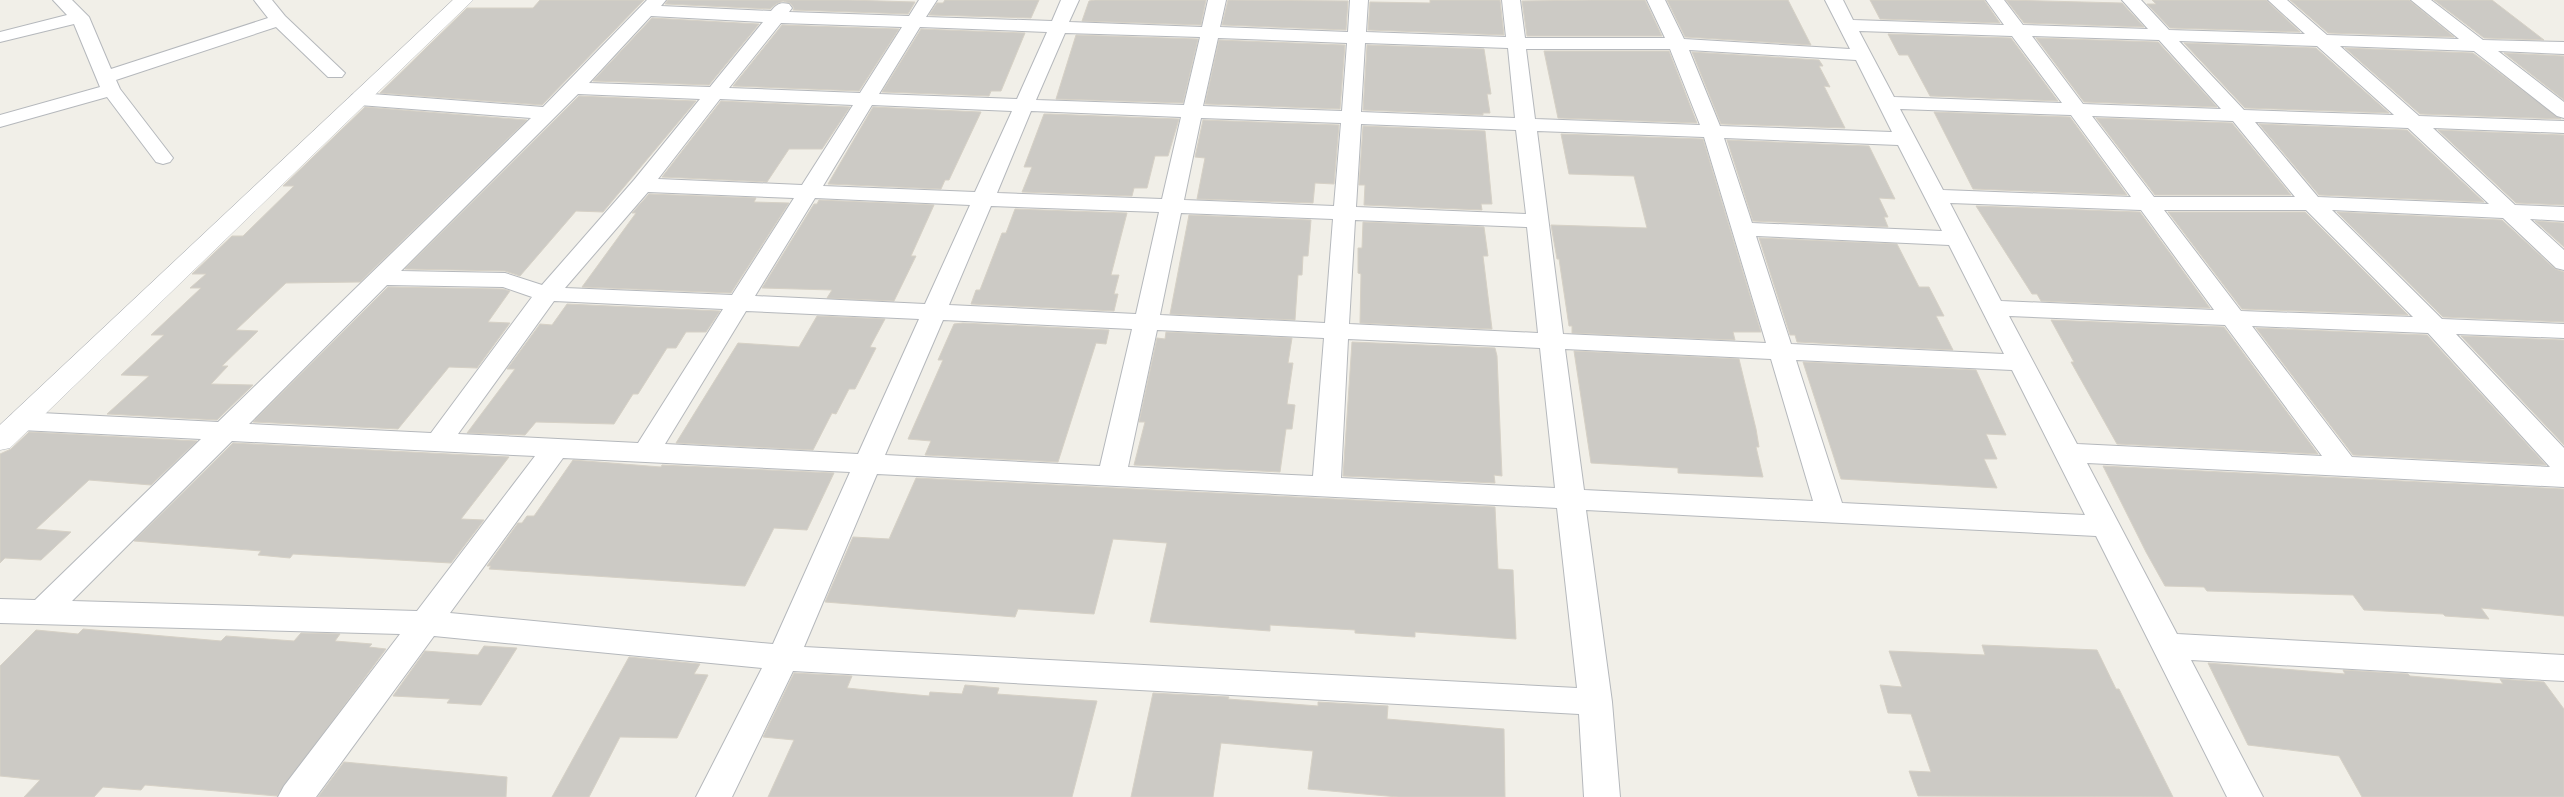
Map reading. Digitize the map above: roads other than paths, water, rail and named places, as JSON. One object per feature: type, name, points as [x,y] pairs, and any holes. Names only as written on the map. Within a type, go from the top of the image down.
[{"type":"street","points":[[62,0],[80,17],[108,83],[162,158]]},
{"type":"street","points":[[263,0],[279,20],[335,73]]},
{"type":"street","points":[[0,440],[464,0]]},
{"type":"street","points":[[438,442],[547,294],[642,185],[789,0]]},
{"type":"street","points":[[646,452],[928,0]]},
{"type":"street","points":[[714,797],[783,658],[1070,0]]},
{"type":"street","points":[[1112,476],[1217,0]]},
{"type":"street","points":[[1326,486],[1359,0]]},
{"type":"street","points":[[1511,0],[1595,702],[1602,797]]},
{"type":"street","points":[[1656,0],[1677,44],[1712,131],[1831,512]]},
{"type":"street","points":[[1834,0],[2245,797]]},
{"type":"street","points":[[1995,0],[2344,466]]},
{"type":"street","points":[[2131,0],[2238,115],[2312,203],[2436,327],[2564,465]]},
{"type":"street","points":[[2277,0],[2414,121],[2564,263]]},
{"type":"street","points":[[2420,0],[2564,112]]},
{"type":"street","points":[[42,612],[549,113],[652,5],[776,17],[1516,43],[1677,44],[1862,55]]},
{"type":"street","points":[[0,37],[80,17]]},
{"type":"street","points":[[0,121],[279,20]]},
{"type":"street","points":[[1847,24],[2564,48]]},
{"type":"street","points":[[573,88],[1905,139]]},
{"type":"street","points":[[359,99],[549,113]]},
{"type":"street","points":[[1887,103],[2564,127]]},
{"type":"street","points":[[642,185],[1537,221]]},
{"type":"street","points":[[1935,196],[2148,204],[2312,203],[2564,214]]},
{"type":"street","points":[[1742,229],[1957,239]]},
{"type":"street","points":[[382,278],[505,280],[547,294],[2022,364]]},
{"type":"street","points":[[1993,308],[2564,331]]},
{"type":"street","points":[[21,421],[2105,526]]},
{"type":"street","points":[[296,797],[556,448]]},
{"type":"street","points":[[2068,453],[2564,477]]},
{"type":"street","points":[[0,610],[427,623],[783,658],[1595,702]]},
{"type":"street","points":[[2168,646],[2564,668]]}]
